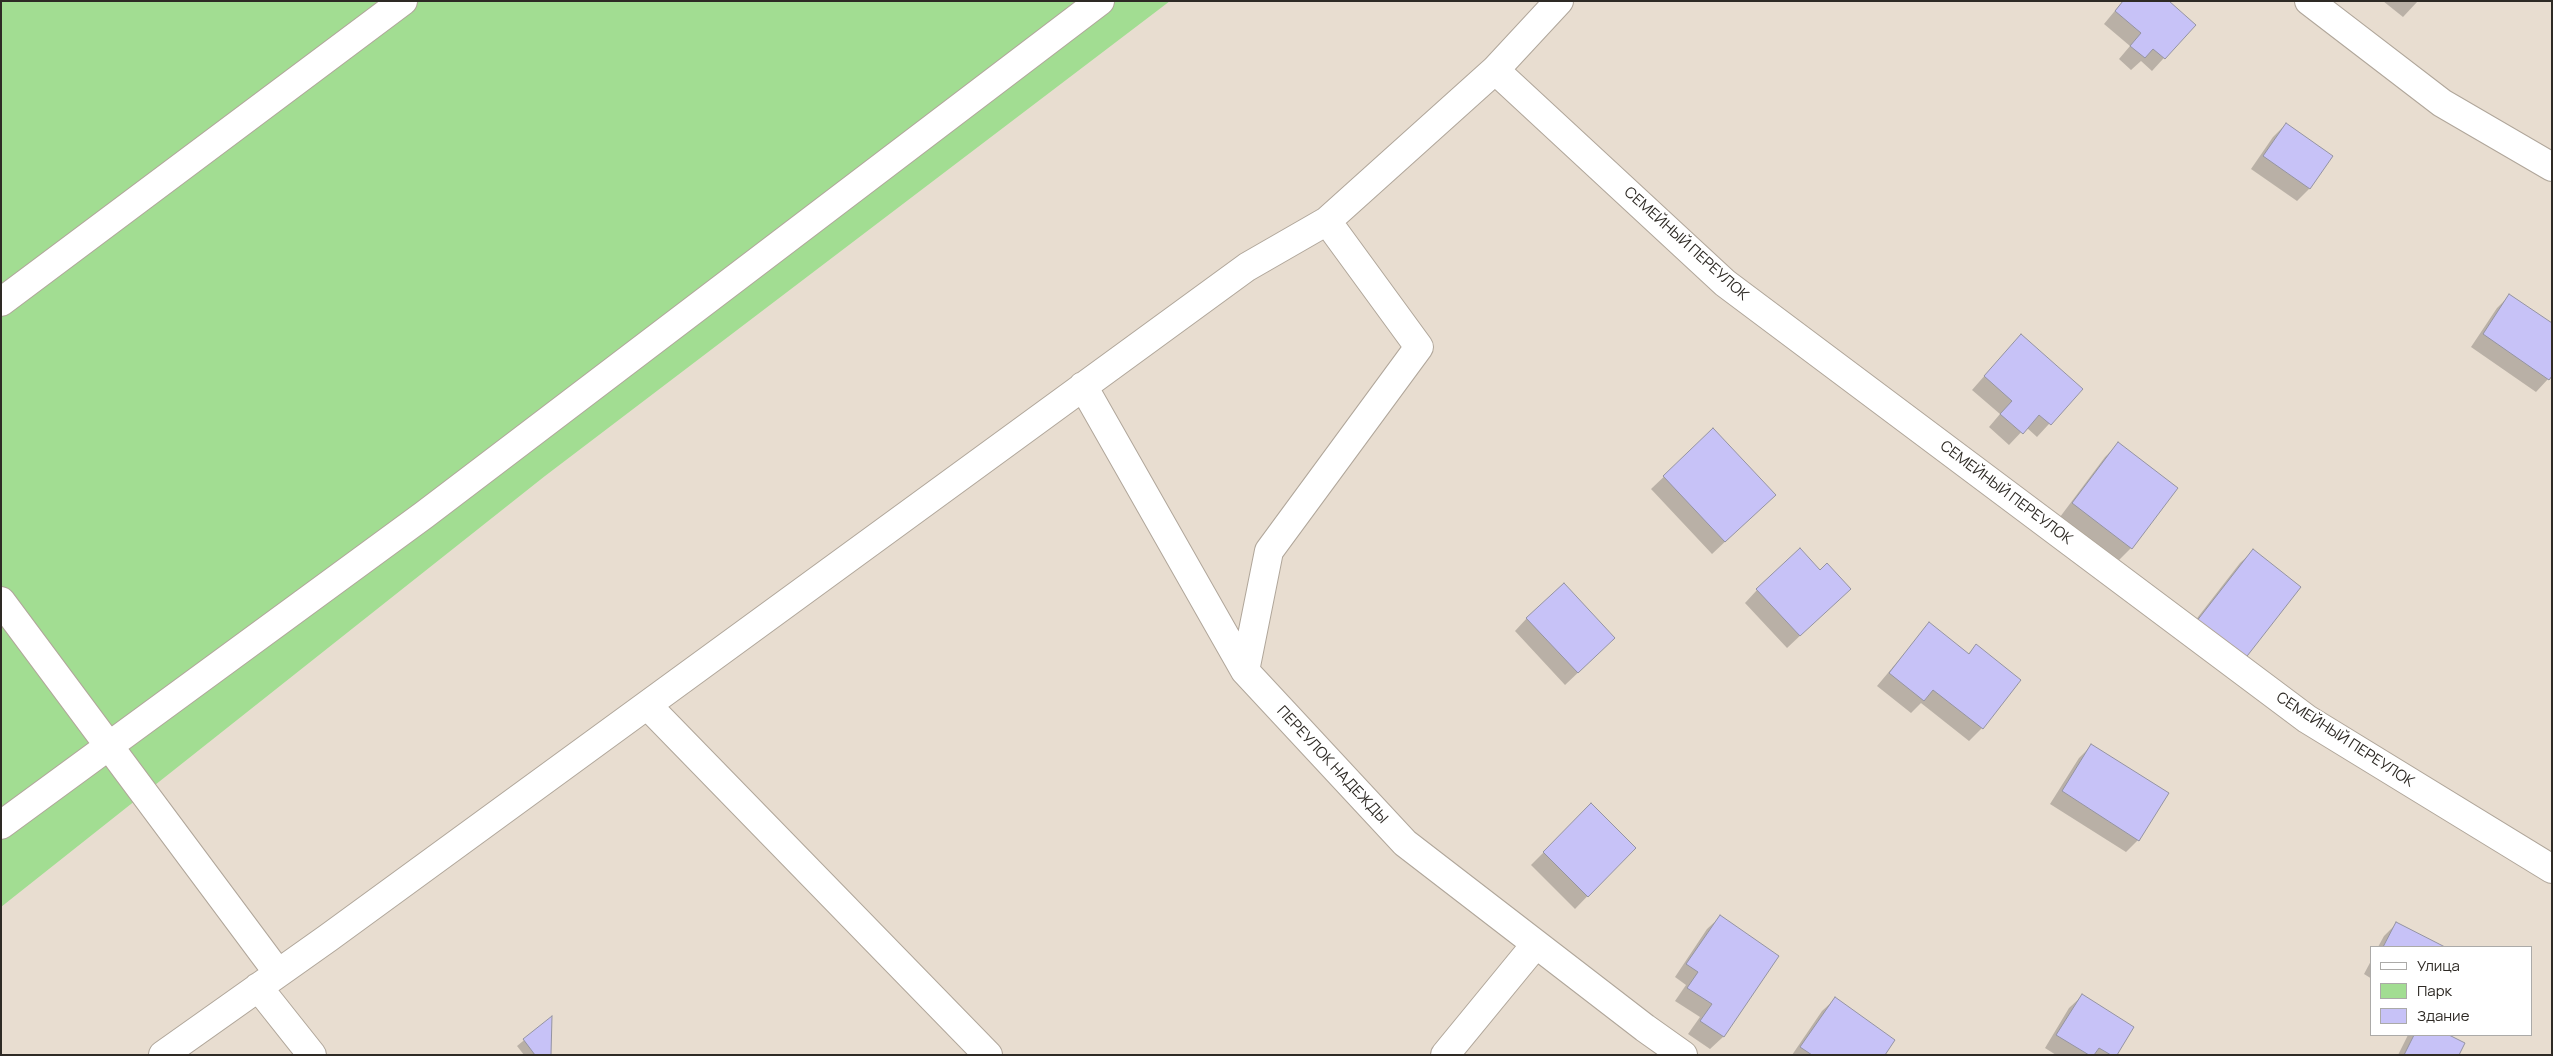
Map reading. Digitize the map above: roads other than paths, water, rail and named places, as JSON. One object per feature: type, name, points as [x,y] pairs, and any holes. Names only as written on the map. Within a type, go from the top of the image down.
[{"type":"street","points":[[1,302],[402,1]]},
{"type":"street","points":[[1,825],[110,747],[432,509],[1100,1]]},
{"type":"street","points":[[163,1055],[1246,268],[1327,221],[1495,70],[1559,1]]},
{"type":"street","points":[[2309,1],[2442,103],[2552,167]]},
{"type":"street","name":"СЕМЕЙНЫЙ ПЕРЕУЛОК","points":[[1495,70],[1725,283],[2308,719],[2552,869]]},
{"type":"street","points":[[1245,671],[1269,551],[1419,347],[1327,221]]},
{"type":"street","name":"ПЕРЕУЛОК НАДЕЖДЫ","points":[[1083,386],[1245,671],[1405,843],[1683,1055]]},
{"type":"street","points":[[1,601],[110,747],[268,980],[312,1055]]},
{"type":"street","points":[[647,705],[988,1055]]},
{"type":"street","points":[[1445,1055],[1536,944]]}]
